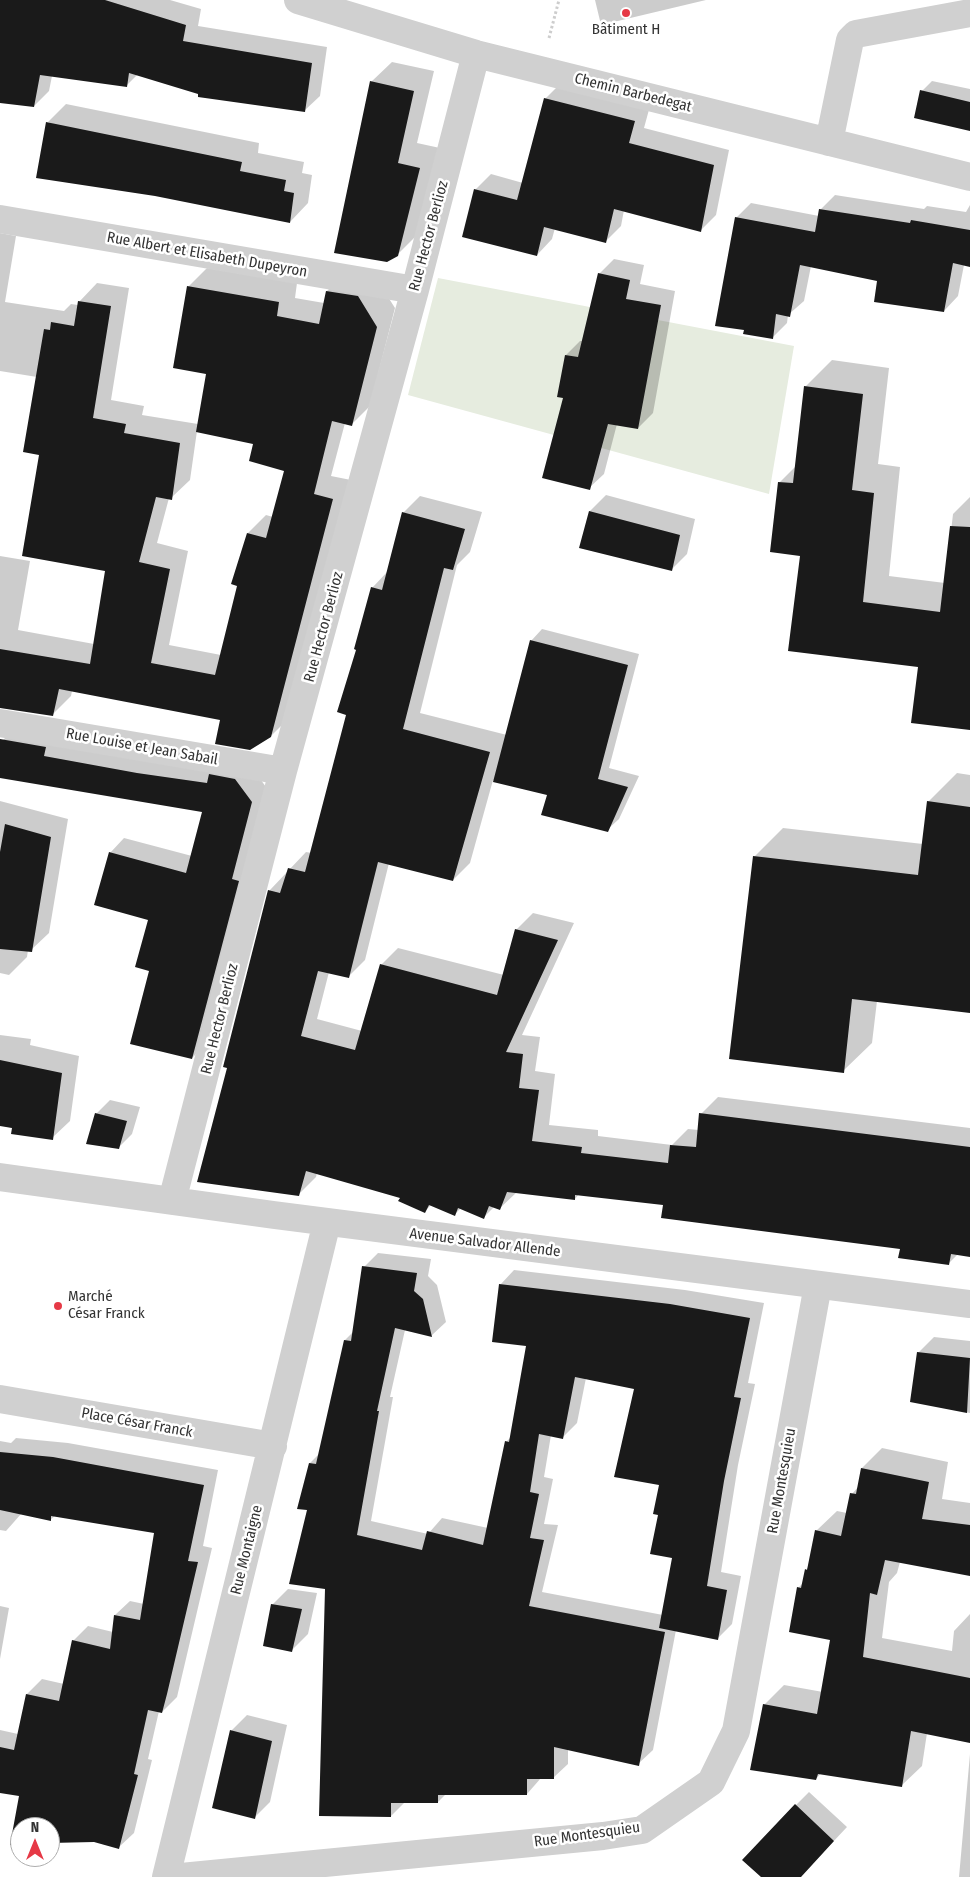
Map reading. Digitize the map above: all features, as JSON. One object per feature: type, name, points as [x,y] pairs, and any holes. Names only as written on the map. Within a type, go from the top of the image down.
[{"type":"street","name":"Chemin Barbedegat","points":[[298,0],[476,54],[970,178]]},
{"type":"street","points":[[829,142],[850,40],[856,34],[970,13]]},
{"type":"street","name":"Rue Hector Berlioz","points":[[172,1202],[283,771],[415,290],[476,54]]},
{"type":"street","name":"Rue Albert et Elisabeth Dupeyron","points":[[0,219],[415,290]]},
{"type":"street","name":"Rue Louise et Jean Sabail","points":[[0,723],[283,771]]},
{"type":"street","name":"Avenue Salvador Allende","points":[[0,1177],[172,1202],[970,1304]]},
{"type":"street","name":"Rue Montaigne","points":[[166,1877],[328,1222]]},
{"type":"street","name":"Rue Montesquieu","points":[[181,1877],[603,1836],[642,1830],[711,1782],[736,1731],[818,1285]]},
{"type":"street","name":"Place César Franck","points":[[0,1399],[273,1446]]},
{"type":"shaded area","points":[[438,278],[794,346],[769,494],[408,395]]},
{"type":"building","points":[[0,0],[105,0],[186,25],[183,41],[312,63],[305,112],[198,97],[198,94],[129,73],[127,87],[40,75],[34,107],[0,103]]},
{"type":"building","points":[[370,81],[414,91],[398,163],[420,168],[398,256],[387,262],[334,253]]},
{"type":"building","points":[[920,90],[970,102],[970,131],[914,118]]},
{"type":"building","points":[[544,98],[635,121],[629,143],[714,165],[701,232],[614,209],[606,243],[544,227],[537,256],[462,237],[474,189],[517,200]]},
{"type":"building","points":[[46,122],[242,162],[240,171],[286,180],[284,191],[294,193],[290,223],[155,196],[36,178]]},
{"type":"building","points":[[819,209],[910,223],[911,220],[970,230],[970,267],[953,263],[944,312],[874,302],[877,281],[800,265],[790,317],[776,314],[773,339],[743,334],[744,330],[715,326],[735,217],[815,232]]},
{"type":"building","points":[[598,273],[630,280],[626,299],[661,305],[638,429],[608,424],[590,490],[542,478],[563,398],[557,397],[565,355],[578,357]]},
{"type":"building","points":[[187,286],[279,302],[277,316],[319,324],[326,291],[358,296],[377,327],[352,426],[332,421],[314,494],[333,499],[271,737],[250,750],[215,744],[220,720],[59,689],[53,716],[0,708],[0,649],[90,664],[105,571],[22,556],[39,455],[23,452],[44,329],[50,330],[51,322],[74,326],[78,301],[111,306],[93,418],[126,424],[124,433],[180,443],[172,500],[156,497],[139,562],[170,569],[151,663],[215,675],[237,586],[231,584],[247,533],[266,538],[284,471],[249,461],[253,444],[196,432],[206,374],[173,368]]},
{"type":"building","points":[[804,386],[863,394],[852,490],[874,493],[863,602],[940,612],[950,526],[970,527],[970,730],[911,723],[918,667],[788,651],[800,556],[770,552],[778,482],[793,483]]},
{"type":"building","points":[[589,511],[680,535],[672,571],[579,548]]},
{"type":"building","points":[[402,512],[465,529],[453,570],[444,568],[403,729],[490,752],[453,881],[378,862],[349,978],[318,971],[301,1036],[355,1050],[380,964],[497,995],[515,929],[558,940],[506,1052],[523,1054],[519,1088],[539,1090],[532,1141],[582,1147],[581,1153],[668,1163],[670,1145],[696,1147],[699,1113],[970,1147],[970,1257],[951,1254],[949,1265],[898,1258],[900,1249],[661,1218],[663,1205],[575,1195],[575,1200],[507,1192],[500,1210],[489,1206],[484,1219],[458,1208],[455,1216],[429,1205],[425,1213],[398,1201],[400,1198],[306,1171],[299,1196],[197,1182],[227,1068],[223,1067],[268,890],[280,893],[288,868],[305,872],[346,715],[337,712],[356,650],[354,649],[371,587],[382,590]]},
{"type":"building","points":[[530,640],[628,665],[598,779],[628,787],[608,832],[541,815],[547,795],[493,782]]},
{"type":"building","points":[[0,739],[46,747],[44,756],[137,773],[207,783],[209,774],[235,779],[252,802],[232,879],[239,881],[192,1059],[130,1044],[149,971],[135,967],[148,920],[94,905],[109,852],[186,873],[202,812],[0,778]]},
{"type":"building","points":[[927,801],[970,807],[970,1013],[852,999],[844,1073],[729,1059],[753,856],[918,875]]},
{"type":"building","points":[[5,824],[51,837],[32,952],[0,949],[0,852]]},
{"type":"building","points":[[0,1060],[62,1073],[53,1140],[11,1134],[12,1128],[0,1126]]},
{"type":"building","points":[[95,1113],[127,1121],[119,1149],[86,1144]]},
{"type":"building","points":[[362,1266],[417,1273],[414,1291],[423,1299],[432,1337],[395,1328],[377,1411],[379,1411],[357,1535],[422,1550],[427,1531],[483,1545],[505,1441],[509,1442],[526,1346],[492,1342],[499,1284],[670,1304],[750,1318],[734,1397],[741,1398],[724,1481],[707,1586],[727,1590],[718,1640],[659,1628],[672,1558],[650,1554],[658,1515],[653,1514],[659,1485],[614,1477],[634,1389],[575,1377],[563,1439],[539,1434],[530,1492],[539,1494],[530,1538],[544,1540],[529,1606],[665,1632],[639,1766],[554,1747],[554,1779],[527,1779],[527,1795],[438,1795],[438,1803],[391,1803],[391,1817],[319,1816],[325,1589],[289,1584],[307,1510],[297,1509],[309,1463],[316,1464],[344,1340],[351,1341]]},
{"type":"building","points":[[917,1352],[970,1358],[967,1413],[910,1402]]},
{"type":"building","points":[[0,1452],[53,1457],[204,1485],[188,1561],[198,1562],[162,1713],[148,1710],[134,1774],[138,1775],[119,1849],[94,1842],[60,1843],[60,1817],[15,1817],[19,1796],[0,1793],[0,1747],[14,1750],[26,1694],[59,1701],[72,1640],[110,1649],[114,1615],[140,1620],[154,1533],[51,1516],[51,1521],[0,1510]]},
{"type":"building","points":[[861,1468],[929,1482],[922,1519],[970,1525],[970,1576],[885,1560],[877,1595],[870,1593],[863,1657],[970,1678],[970,1743],[911,1731],[902,1787],[818,1774],[816,1780],[750,1770],[763,1704],[817,1714],[830,1640],[789,1632],[797,1587],[801,1588],[805,1569],[807,1570],[815,1530],[841,1536],[850,1493],[856,1494]]},
{"type":"building","points":[[271,1604],[302,1609],[292,1652],[263,1646]]},
{"type":"building","points":[[230,1730],[272,1741],[255,1819],[212,1808]]},
{"type":"building","points":[[795,1804],[834,1841],[801,1877],[761,1877],[742,1860]]},
{"type":"place","name":"Bâtiment H","points":[[626,13]]},
{"type":"place","name":"Marché César Franck","points":[[58,1306]]}]
